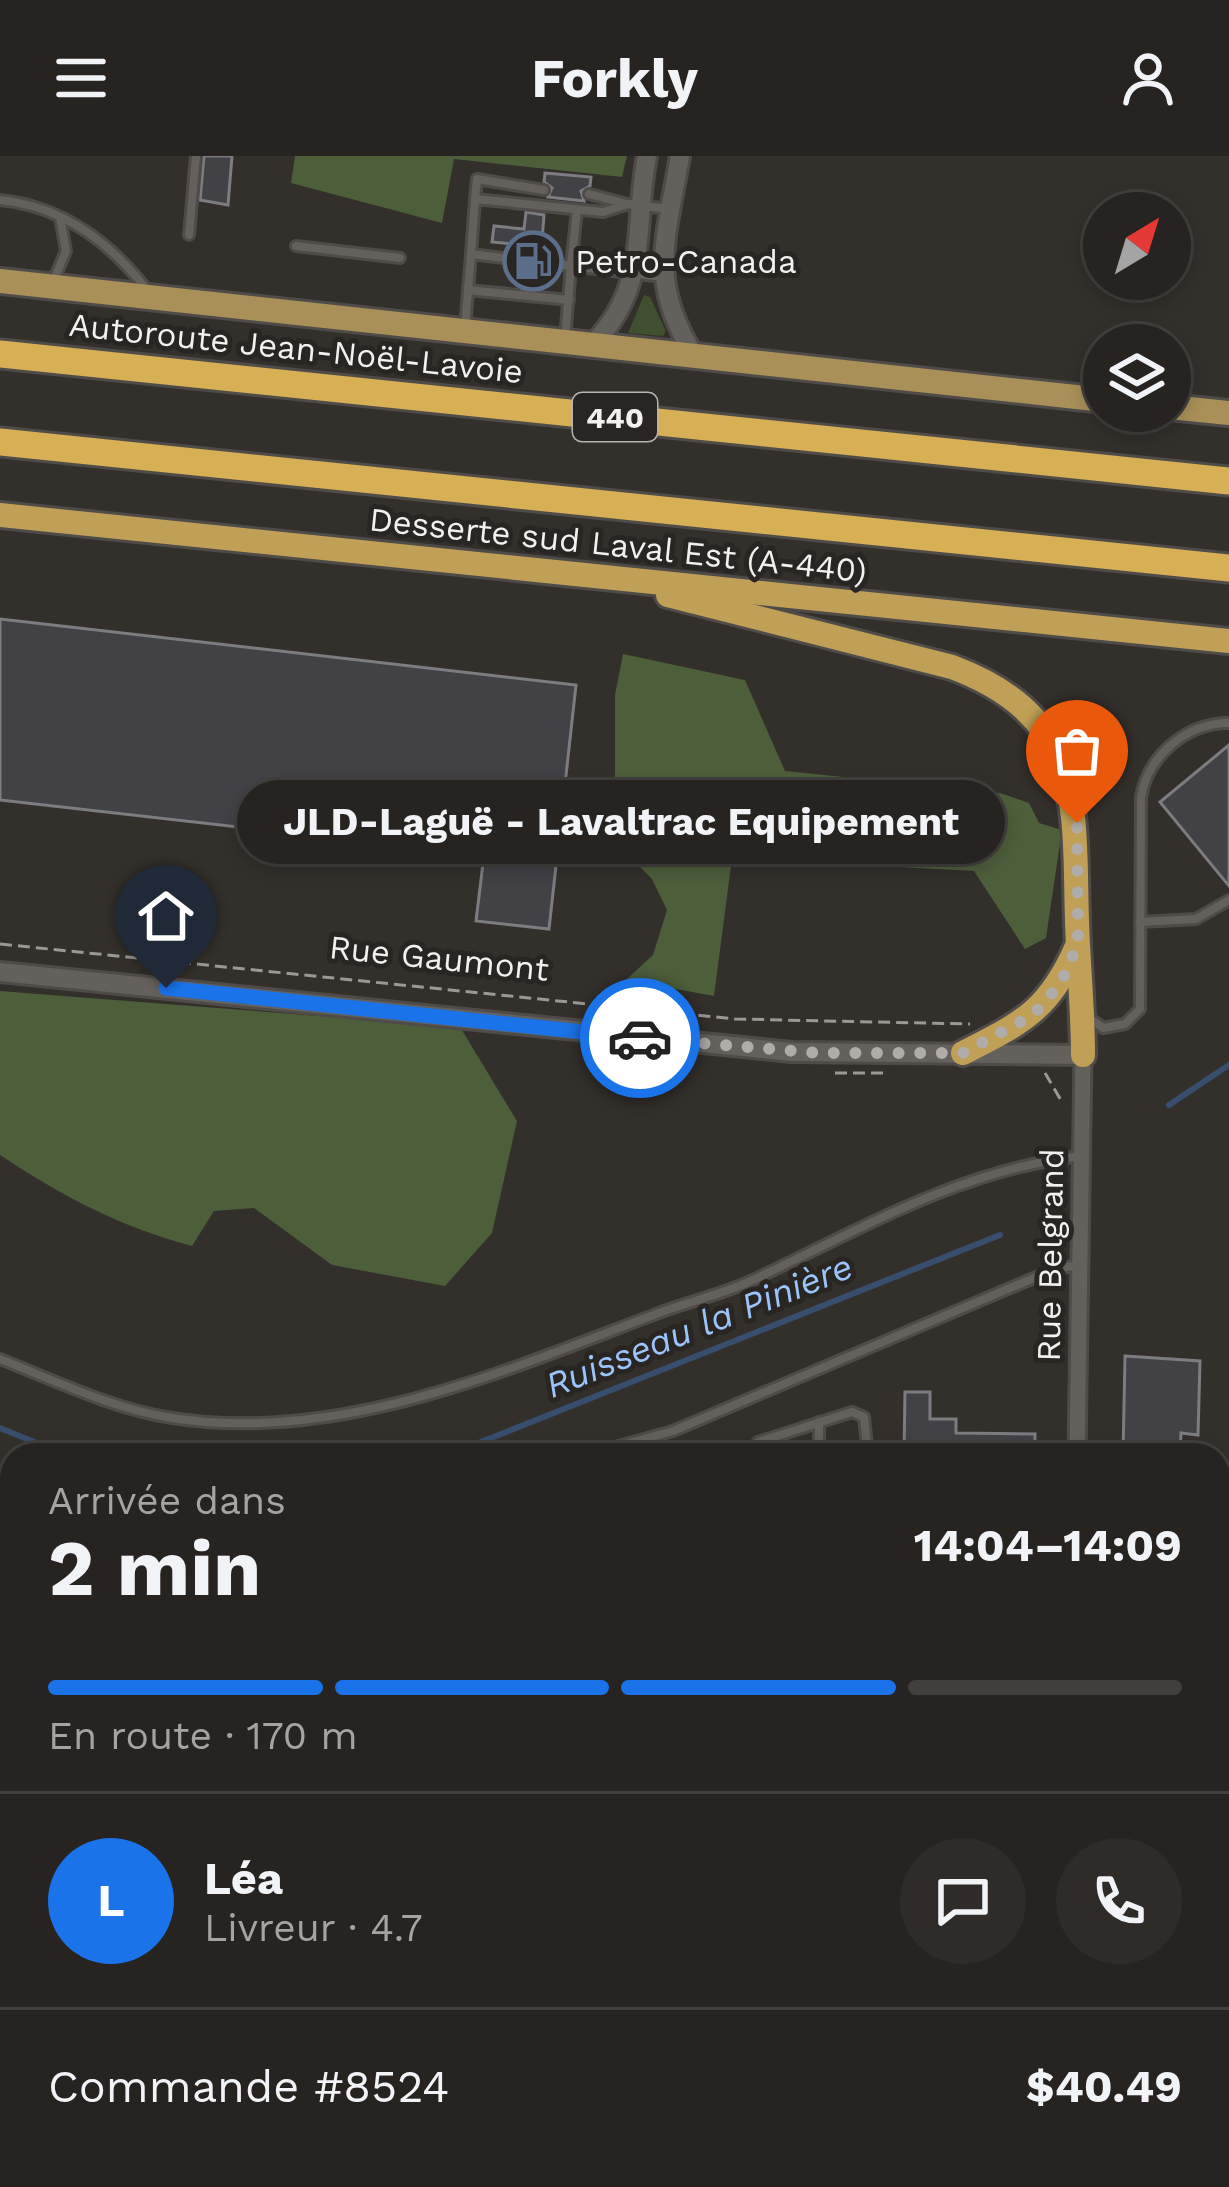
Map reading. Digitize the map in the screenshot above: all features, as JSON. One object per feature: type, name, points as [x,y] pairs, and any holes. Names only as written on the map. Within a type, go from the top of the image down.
[{"type":"highway","name":"Autoroute Jean-Noël-Lavoie","points":[[0,354],[1229,481]]},
{"type":"highway","points":[[0,442],[1229,568]]},
{"type":"highway","name":"Desserte sud Laval Est (A-440)","points":[[0,515],[1229,640]]},
{"type":"highway","points":[[602,577],[816,636],[931,660],[1005,695],[1049,742],[1070,789],[1080,854],[1078,943],[1093,1021],[1083,1055]]},
{"type":"highway","points":[[963,1053],[1041,1008],[1061,983],[1078,943]]},
{"type":"main road","points":[[0,281],[1083,398]]},
{"type":"main road","points":[[1191,409],[1229,413]]},
{"type":"street","points":[[593,344],[621,311],[635,273],[634,205],[647,156]]},
{"type":"street","points":[[680,156],[664,278],[670,318],[695,357]]},
{"type":"street","name":"Rue Gaumont","points":[[0,972],[792,1052],[1083,1055]]},
{"type":"street","name":"Rue Belgrand","points":[[1077,1443],[1083,1055]]},
{"type":"lane","points":[[189,236],[196,156]]},
{"type":"lane","points":[[464,329],[477,179],[544,190]]},
{"type":"lane","points":[[590,194],[671,209]]},
{"type":"lane","points":[[475,199],[603,212],[634,205]]},
{"type":"lane","points":[[0,200],[36,204],[59,215],[131,271],[152,296]]},
{"type":"lane","points":[[565,340],[577,210]]},
{"type":"lane","points":[[51,286],[65,257],[59,215]]},
{"type":"lane","points":[[296,246],[400,259]]},
{"type":"lane","points":[[471,254],[664,278]]},
{"type":"lane","points":[[468,290],[568,300]]},
{"type":"lane","points":[[1093,1021],[1125,1024],[1140,1009],[1141,797],[1147,772],[1188,733],[1229,723]]},
{"type":"lane","points":[[1140,922],[1196,920],[1229,901]]},
{"type":"lane","points":[[0,1359],[127,1408],[169,1418],[258,1422],[366,1407],[510,1372],[731,1289],[961,1181],[1082,1156]]},
{"type":"lane","points":[[628,1443],[674,1430],[1054,1269],[1079,1265]]},
{"type":"lane","points":[[757,1443],[852,1412],[864,1418],[867,1443]]},
{"type":"lane","points":[[819,1422],[819,1443]]},
{"type":"path","points":[[523,237],[574,243]]},
{"type":"path","name":"Rue Gaumont","points":[[0,944],[736,1019],[977,1024]]},
{"type":"path","name":"Rue Belgrand","points":[[1037,1071],[1054,1082],[1058,1102]]},
{"type":"green space","points":[[295,156],[627,156],[622,177],[454,159],[442,223],[291,183]]},
{"type":"green space","points":[[644,295],[650,297],[666,331],[663,336],[628,333]]},
{"type":"green space","points":[[623,654],[745,680],[785,771],[1000,793],[1029,803],[1039,823],[1062,830],[1046,938],[1025,949],[974,871],[732,858],[714,996],[626,980],[653,955],[667,910],[652,879],[615,842],[615,695]]},
{"type":"green space","points":[[0,991],[460,1027],[517,1121],[492,1233],[445,1286],[332,1265],[254,1208],[214,1211],[192,1246],[92,1209],[0,1155]]},
{"type":"building","points":[[204,156],[232,156],[228,205],[200,200]]},
{"type":"building","points":[[545,173],[591,177],[590,186],[581,191],[584,201],[548,197],[552,188],[544,182]]},
{"type":"building","points":[[526,212],[544,215],[541,254],[522,252],[522,245],[492,242],[494,226],[524,229]]},
{"type":"building","points":[[0,619],[576,685],[549,929],[476,921],[484,855],[0,800]]},
{"type":"building","points":[[1229,745],[1229,886],[1160,802]]},
{"type":"building","points":[[1125,1356],[1200,1361],[1198,1435],[1181,1433],[1181,1443],[1123,1443]]},
{"type":"building","points":[[905,1392],[930,1392],[930,1419],[956,1419],[956,1433],[1035,1434],[1035,1443],[904,1443]]},
{"type":"waterway","name":"Ruisseau la Pinière","points":[[1169,1105],[1229,1065]]},
{"type":"waterway","name":"Ruisseau la Pinière","points":[[479,1443],[1000,1235]]},
{"type":"waterway","name":"Ruisseau la Pinière","points":[[0,1428],[37,1443]]},
{"type":"way so far","points":[[640,1038],[819,1053],[963,1053],[1022,1023],[1061,983],[1078,943],[1077,823]]},
{"type":"place","name":"Petro-Canada","points":[[533,261]]},
{"type":"place","name":"JLD-Laguë - Lavaltrac Equipement","points":[[1077,823]]},
{"type":"route","points":[[166,988],[640,1038]]}]
